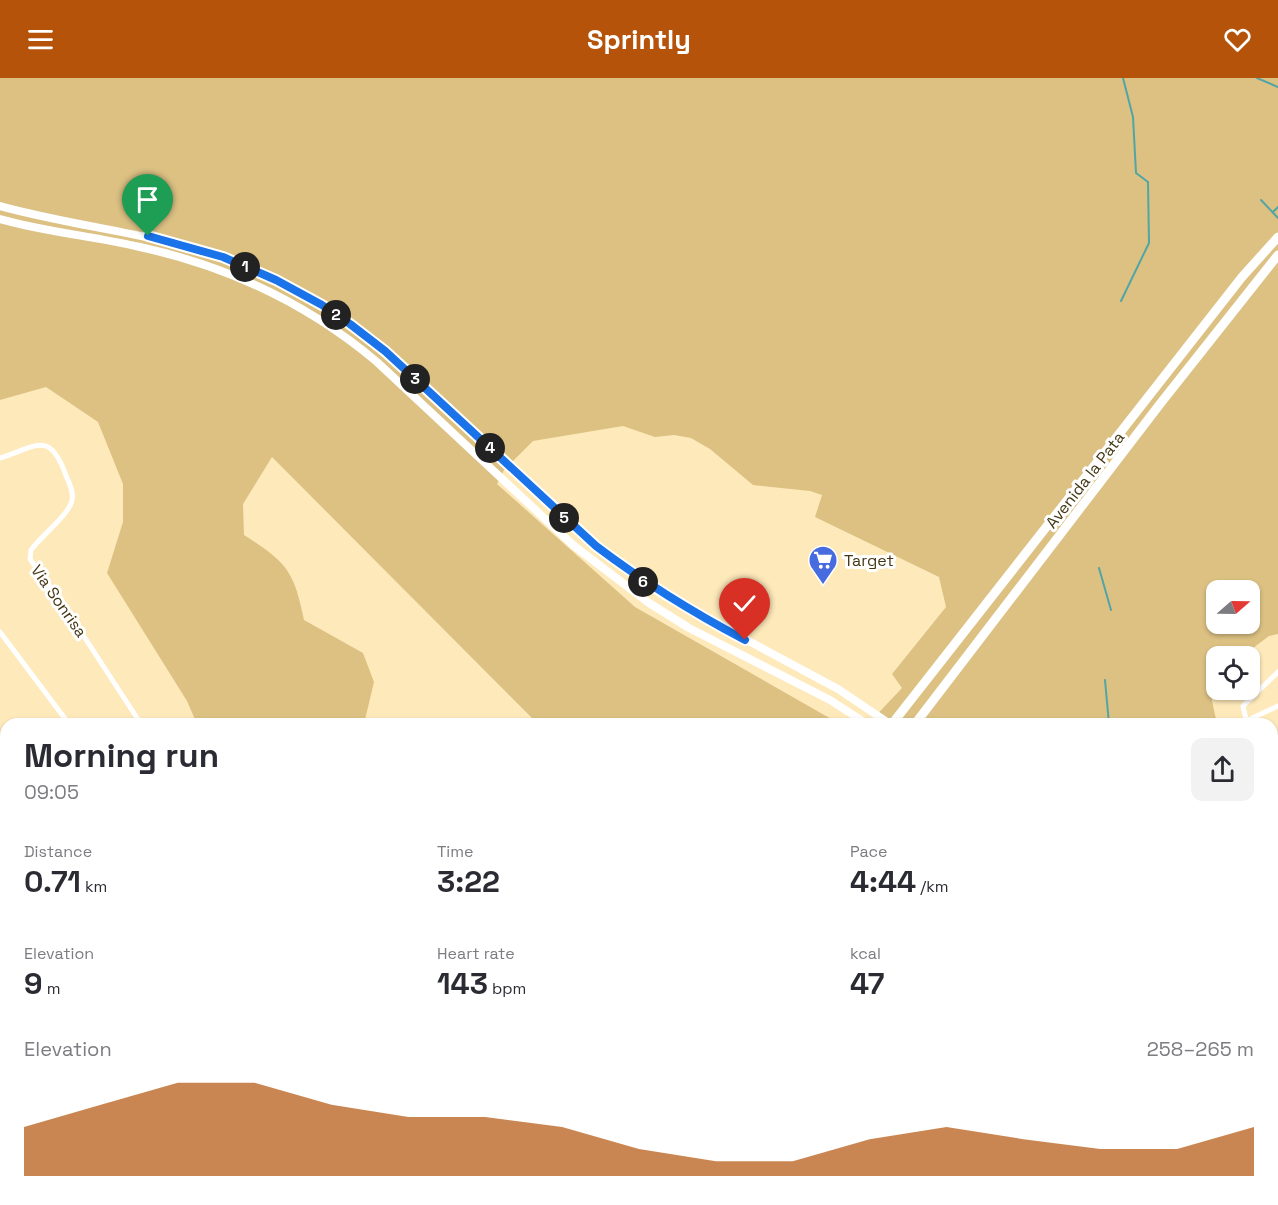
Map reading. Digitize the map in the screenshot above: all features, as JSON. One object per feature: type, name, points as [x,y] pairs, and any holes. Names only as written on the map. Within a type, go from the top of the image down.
[{"type":"highway","name":"Avenida la Pata","points":[[896,718],[1242,277],[1278,237]]},
{"type":"highway","name":"Avenida la Pata","points":[[920,718],[1160,404],[1278,255]]},
{"type":"main road","points":[[0,206],[148,236],[223,257],[276,280],[322,305],[385,351],[596,546],[629,573],[711,622],[838,689],[882,718]]},
{"type":"main road","points":[[0,219],[141,247],[215,268],[270,291],[316,317],[344,334],[377,362],[573,545],[649,603],[689,628],[830,700],[858,718]]},
{"type":"street","name":"Via Sonrisa","points":[[0,458],[41,445],[52,447],[62,464],[72,491],[72,500],[31,550],[30,559],[70,615],[137,718]]},
{"type":"street","points":[[0,632],[64,718]]},
{"type":"street","points":[[1245,718],[1243,706],[1278,672]]},
{"type":"street","points":[[1255,718],[1278,706]]},
{"type":"shaded area","points":[[0,78],[1278,78],[1278,634],[1269,636],[1256,646],[1206,646],[1206,700],[1212,700],[1216,718],[874,718],[902,688],[892,674],[946,607],[939,577],[815,517],[822,495],[810,491],[753,485],[710,449],[691,438],[674,435],[655,437],[623,426],[533,441],[504,470],[497,484],[635,607],[829,718],[532,718],[272,457],[243,504],[244,535],[270,553],[286,569],[296,589],[304,620],[363,653],[374,682],[365,718],[194,718],[187,701],[107,573],[123,522],[123,484],[98,422],[46,387],[0,400]]},
{"type":"waterway","points":[[1121,301],[1149,243],[1148,182],[1136,173],[1133,117],[1123,78]]},
{"type":"waterway","points":[[1257,78],[1278,87]]},
{"type":"waterway","points":[[1261,200],[1278,218]]},
{"type":"waterway","points":[[1273,212],[1278,207]]},
{"type":"waterway","points":[[1099,568],[1111,610]]},
{"type":"waterway","points":[[1105,680],[1108,718]]},
{"type":"place","name":"Target","points":[[823,586]]},
{"type":"route","points":[[148,236],[223,257],[276,280],[322,305],[385,351],[596,546],[629,573],[661,594],[745,640]]}]
